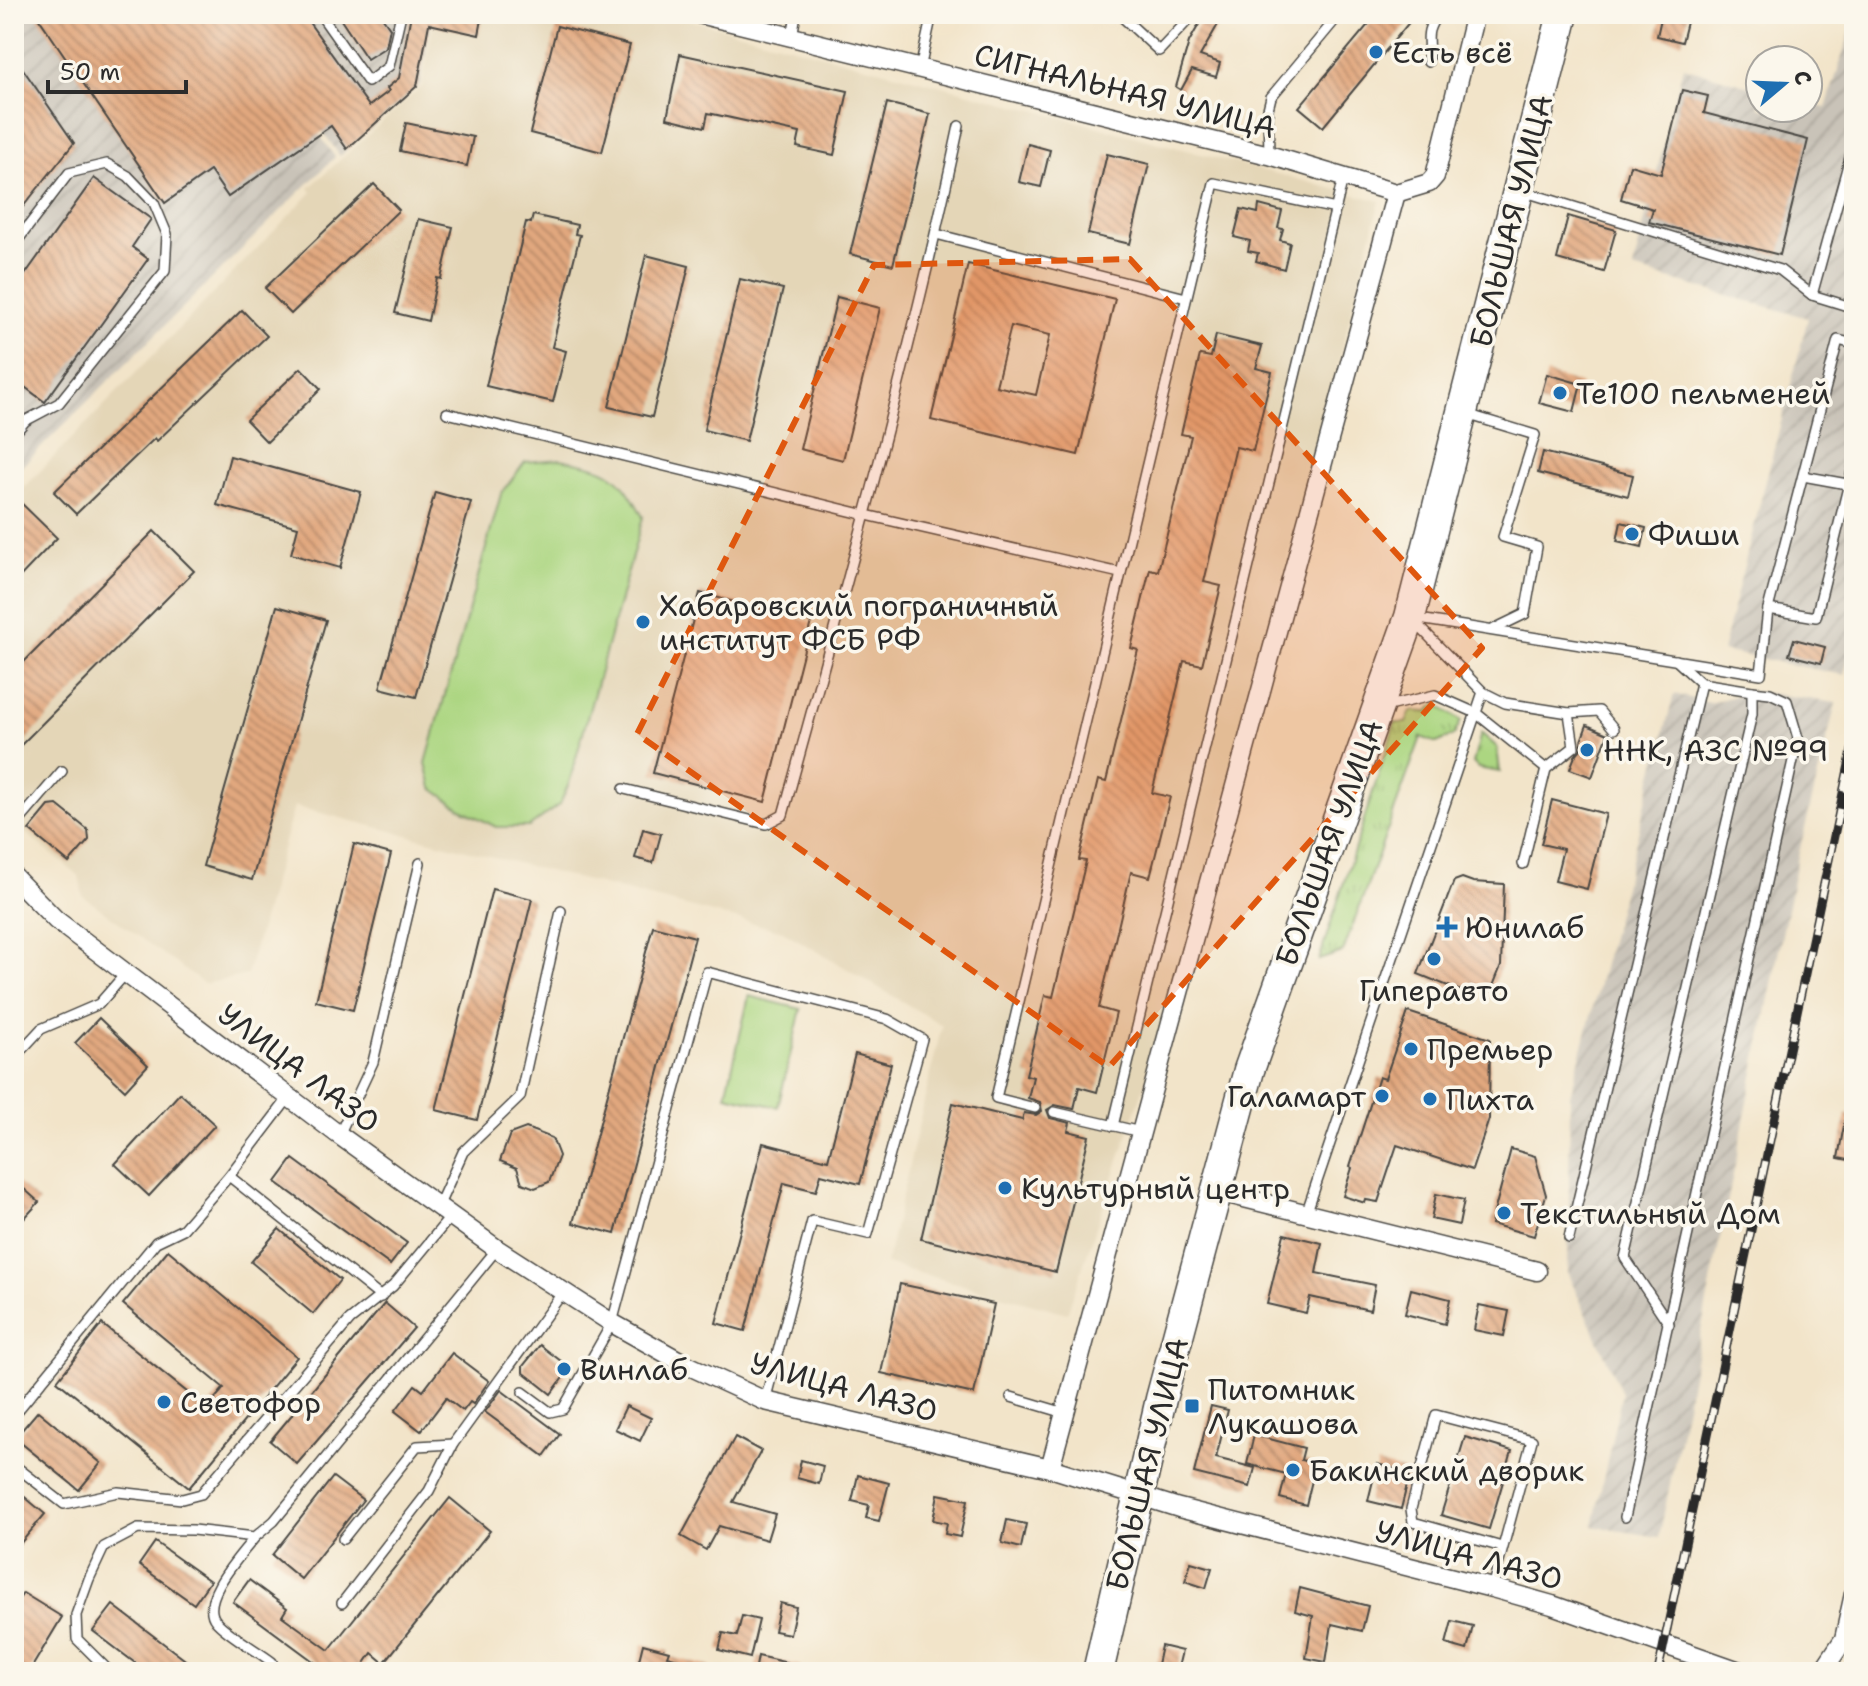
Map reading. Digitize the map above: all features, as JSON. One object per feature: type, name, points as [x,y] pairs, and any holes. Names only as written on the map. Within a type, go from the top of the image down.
[{"type":"highway","name":"БОЛЬШАЯ УЛИЦА","points":[[1098,1672],[1138,1496],[1249,1070],[1410,617],[1563,14]]},
{"type":"street","name":"СИГНАЛЬНАЯ УЛИЦА","points":[[699,14],[1269,155],[1396,193]]},
{"type":"street","points":[[1050,1468],[1396,193],[1429,183],[1435,176],[1475,14]]},
{"type":"street","name":"УЛИЦА ЛАЗО","points":[[14,877],[56,920],[339,1135],[497,1249],[612,1323],[685,1364],[765,1401],[1050,1468],[1138,1496],[1492,1588],[1552,1605],[1706,1666],[1742,1672]]},
{"type":"street","points":[[1216,1191],[1537,1271]]},
{"type":"street","points":[[1822,1672],[1844,1639],[1854,1594]]},
{"type":"lane","points":[[320,14],[368,82],[389,66],[401,14]]},
{"type":"lane","points":[[792,37],[796,14]]},
{"type":"lane","points":[[920,69],[932,14]]},
{"type":"lane","points":[[1119,14],[1159,51],[1194,14]]},
{"type":"lane","points":[[1269,155],[1268,109],[1271,97],[1340,14]]},
{"type":"lane","points":[[1428,62],[1428,27],[1438,14]]},
{"type":"lane","points":[[624,789],[766,824],[783,815],[866,515],[936,234],[959,126]]},
{"type":"lane","points":[[1812,295],[1854,143]]},
{"type":"lane","points":[[14,245],[69,173],[107,164],[128,176],[154,203],[167,234],[165,271],[59,403],[25,421],[14,434]]},
{"type":"lane","points":[[1113,1126],[1343,178]]},
{"type":"lane","points":[[1035,1108],[996,1098],[1214,183],[1336,209]]},
{"type":"lane","points":[[1519,190],[1780,270],[1812,295],[1854,308]]},
{"type":"lane","points":[[936,234],[1186,298]]},
{"type":"lane","points":[[1410,617],[1761,674],[1768,609],[1838,340],[1854,344]]},
{"type":"lane","points":[[447,413],[1120,573]]},
{"type":"lane","points":[[1463,413],[1535,435],[1503,537],[1537,547],[1525,614],[1492,630]]},
{"type":"lane","points":[[1768,609],[1816,617],[1854,463]]},
{"type":"lane","points":[[1803,476],[1847,484]]},
{"type":"lane","points":[[1410,617],[1483,692],[1505,703],[1569,713],[1599,711],[1614,729]]},
{"type":"lane","points":[[1625,1517],[1798,738],[1787,701],[1770,693],[1701,683],[1676,660]]},
{"type":"lane","points":[[1569,1238],[1701,683]]},
{"type":"lane","points":[[1669,1324],[1625,1258],[1752,714],[1752,691]]},
{"type":"lane","points":[[1306,1214],[1483,692]]},
{"type":"lane","points":[[1377,708],[1435,695],[1476,713],[1546,769]]},
{"type":"lane","points":[[1523,864],[1546,769],[1574,747],[1569,713]]},
{"type":"lane","points":[[14,827],[62,771]]},
{"type":"lane","points":[[339,1135],[373,1062],[420,863]]},
{"type":"lane","points":[[14,1465],[64,1504],[118,1492],[182,1499],[201,1494],[350,1320],[381,1297],[445,1211],[463,1152],[520,1097],[561,911]]},
{"type":"lane","points":[[523,1392],[550,1412],[563,1409],[612,1323],[707,972],[887,1019],[922,1039],[868,1234],[812,1221],[765,1401]]},
{"type":"lane","points":[[14,1058],[41,1029],[99,1004],[126,973]]},
{"type":"lane","points":[[14,1415],[156,1242],[183,1229],[229,1176],[290,1096]]},
{"type":"lane","points":[[1054,1112],[1141,1132]]},
{"type":"lane","points":[[229,1176],[381,1297]]},
{"type":"lane","points":[[274,1672],[272,1662],[216,1621],[210,1609],[212,1596],[255,1537],[274,1521],[497,1249]]},
{"type":"lane","points":[[342,1603],[429,1491],[453,1444],[563,1292]]},
{"type":"lane","points":[[1011,1397],[1065,1413]]},
{"type":"lane","points":[[1492,1588],[1532,1440],[1436,1415],[1411,1509],[1413,1522],[1502,1547]]},
{"type":"lane","points":[[343,1539],[417,1446],[453,1444]]},
{"type":"lane","points":[[110,1672],[77,1639],[76,1615],[104,1547],[138,1529],[193,1530],[255,1537]]},
{"type":"highlighted area","points":[[1130,259],[1482,648],[1109,1067],[637,734],[874,265]]},
{"type":"shaded area","points":[[14,14],[235,14],[335,157],[14,474]]},
{"type":"shaded area","points":[[240,14],[433,14],[420,85],[340,156]]},
{"type":"shaded area","name":"Хабаровский пограничный институт ФСБ РФ","points":[[435,14],[668,14],[1380,201],[1177,990],[1067,1313],[886,1264],[942,1025],[783,931],[294,806],[247,975],[204,984],[83,896],[79,876],[14,824],[14,498],[312,192],[309,188],[422,86]]},
{"type":"shaded area","points":[[1854,19],[1854,633],[1844,675],[1722,651],[1808,318],[1633,269],[1683,67],[1744,84],[1744,124],[1824,124],[1826,108]]},
{"type":"shaded area","points":[[1752,691],[1836,703],[1798,856],[1659,1537],[1593,1526],[1622,1393],[1568,1274],[1570,1096],[1674,694],[1709,703]]},
{"type":"green space","points":[[561,459],[611,474],[627,490],[643,517],[569,783],[560,804],[529,827],[496,827],[463,810],[432,788],[426,763],[501,494],[525,462]]},
{"type":"green space","points":[[1436,704],[1461,721],[1454,735],[1437,743],[1421,737],[1343,952],[1319,960],[1395,723],[1406,723],[1411,711],[1427,712]]},
{"type":"green space","points":[[1481,733],[1497,747],[1500,772],[1478,768],[1473,763]]},
{"type":"green space","points":[[749,996],[801,1009],[778,1107],[726,1095]]},
{"type":"building","points":[[36,14],[303,14],[369,106],[389,91],[387,88],[399,78],[411,14],[483,14],[479,35],[429,24],[417,86],[347,149],[331,126],[228,197],[210,171],[165,203]]},
{"type":"building","points":[[337,14],[380,14],[390,28],[386,47],[367,59]]},
{"type":"building","points":[[1205,14],[1224,14],[1200,56],[1220,63],[1216,77],[1192,70],[1181,90],[1176,87],[1189,42]]},
{"type":"building","points":[[1377,14],[1416,14],[1323,127],[1299,107]]},
{"type":"building","points":[[1662,14],[1689,14],[1682,42],[1657,36]]},
{"type":"building","points":[[557,26],[630,45],[602,152],[530,133]]},
{"type":"building","points":[[680,54],[848,91],[834,155],[797,147],[800,133],[708,113],[705,127],[667,118]]},
{"type":"building","points":[[14,56],[74,143],[14,218]]},
{"type":"building","points":[[1682,90],[1708,96],[1704,113],[1808,140],[1780,255],[1649,222],[1653,209],[1621,199],[1630,165],[1661,174]]},
{"type":"building","points":[[887,103],[930,114],[893,265],[850,254]]},
{"type":"building","points":[[406,123],[473,137],[467,166],[400,151]]},
{"type":"building","points":[[1028,144],[1050,150],[1041,187],[1019,182]]},
{"type":"building","points":[[1107,154],[1149,164],[1130,244],[1088,234]]},
{"type":"building","points":[[94,178],[151,219],[132,247],[148,259],[45,402],[14,379],[14,290]]},
{"type":"building","points":[[374,184],[399,210],[291,314],[265,288]]},
{"type":"building","points":[[1259,205],[1282,211],[1278,228],[1283,229],[1280,240],[1290,243],[1284,269],[1256,261],[1258,253],[1248,251],[1250,241],[1234,237],[1241,209],[1258,213]]},
{"type":"building","points":[[533,215],[577,225],[575,234],[580,235],[552,347],[566,351],[553,402],[486,386],[526,222],[531,223]]},
{"type":"building","points":[[1568,216],[1616,230],[1604,272],[1557,259]]},
{"type":"building","points":[[418,219],[453,227],[428,321],[395,313]]},
{"type":"building","points":[[646,255],[689,266],[652,417],[609,407]]},
{"type":"building","points":[[968,264],[1115,299],[1078,455],[931,420]],"holes":[[[1011,326],[1050,335],[1036,395],[996,386]]]},
{"type":"building","points":[[740,279],[783,289],[746,441],[704,430]]},
{"type":"building","points":[[837,297],[880,308],[843,460],[800,449]]},
{"type":"building","points":[[242,310],[267,336],[76,514],[54,492]]},
{"type":"building","points":[[1216,335],[1262,346],[1256,368],[1272,372],[1253,451],[1236,447],[1204,582],[1221,586],[1202,665],[1184,661],[1152,793],[1170,797],[1150,877],[1131,872],[1099,1008],[1116,1013],[1097,1092],[1079,1087],[1074,1109],[1055,1105],[1047,1110],[1050,1118],[1070,1123],[1068,1131],[1089,1136],[1056,1272],[921,1239],[953,1103],[1022,1120],[1024,1113],[1036,1115],[1042,1111],[1040,1102],[1028,1098],[1033,1077],[1026,1075],[1045,995],[1053,997],[1086,861],[1079,860],[1098,780],[1106,782],[1138,650],[1131,648],[1150,569],[1158,571],[1191,436],[1181,434],[1200,355],[1211,357]]},
{"type":"building","points":[[301,368],[321,389],[267,442],[246,420]]},
{"type":"building","points":[[1547,374],[1581,384],[1574,412],[1539,403]]},
{"type":"building","points":[[1543,452],[1633,475],[1628,496],[1538,473]]},
{"type":"building","points":[[230,456],[361,492],[340,568],[291,554],[298,527],[217,505]]},
{"type":"building","points":[[435,492],[471,502],[416,697],[380,688]]},
{"type":"building","points":[[14,496],[57,538],[14,583]]},
{"type":"building","points":[[1621,522],[1646,528],[1642,547],[1617,541]]},
{"type":"building","points":[[154,531],[194,571],[14,752],[14,672]]},
{"type":"building","points":[[700,593],[811,622],[765,802],[653,773]]},
{"type":"building","points":[[277,606],[326,620],[252,880],[203,866]]},
{"type":"building","points":[[1794,639],[1825,647],[1821,663],[1789,655]]},
{"type":"building","points":[[1587,725],[1608,734],[1592,777],[1570,769],[1581,749]]},
{"type":"building","points":[[1552,800],[1606,814],[1587,889],[1555,881],[1563,849],[1541,844]]},
{"type":"building","points":[[57,805],[88,830],[89,840],[69,863],[29,830],[49,806]]},
{"type":"building","points":[[643,829],[661,834],[653,863],[635,858]]},
{"type":"building","points":[[354,844],[391,854],[353,1010],[316,1001]]},
{"type":"building","points":[[1462,878],[1473,882],[1504,884],[1501,966],[1491,991],[1458,990],[1418,974],[1454,881]]},
{"type":"building","points":[[492,889],[532,899],[477,1120],[436,1110]]},
{"type":"building","points":[[653,926],[695,937],[615,1234],[573,1223]]},
{"type":"building","name":"Пихта","points":[[1408,1012],[1490,1039],[1489,1119],[1472,1170],[1397,1145],[1378,1202],[1366,1200],[1365,1203],[1343,1196],[1379,1077],[1385,1079]]},
{"type":"building","points":[[99,1018],[148,1065],[125,1090],[75,1043]]},
{"type":"building","points":[[855,1054],[891,1064],[860,1184],[821,1174],[816,1191],[784,1183],[745,1331],[716,1323],[763,1143],[828,1160]]},
{"type":"building","points":[[180,1093],[215,1125],[149,1196],[115,1164]]},
{"type":"building","points":[[1846,1114],[1854,1115],[1854,1161],[1838,1158]]},
{"type":"building","points":[[526,1128],[552,1138],[559,1156],[549,1182],[535,1188],[522,1183],[517,1168],[500,1161],[510,1134]]},
{"type":"building","points":[[1511,1149],[1535,1156],[1546,1195],[1534,1236],[1491,1224]]},
{"type":"building","points":[[293,1159],[407,1243],[390,1265],[276,1182]]},
{"type":"building","points":[[14,1180],[39,1202],[14,1230]]},
{"type":"building","points":[[1436,1194],[1464,1200],[1459,1225],[1431,1219]]},
{"type":"building","points":[[279,1229],[340,1280],[313,1314],[251,1262]]},
{"type":"building","points":[[1284,1234],[1322,1243],[1316,1273],[1375,1285],[1370,1310],[1310,1297],[1306,1313],[1267,1304]]},
{"type":"building","points":[[168,1250],[297,1357],[189,1488],[57,1381],[102,1324],[207,1408],[224,1388],[123,1304]]},
{"type":"building","points":[[900,1284],[994,1304],[974,1394],[881,1373]]},
{"type":"building","points":[[1411,1289],[1450,1299],[1445,1324],[1405,1314]]},
{"type":"building","points":[[385,1303],[414,1328],[297,1464],[270,1441]]},
{"type":"building","points":[[1479,1305],[1509,1311],[1504,1336],[1474,1330]]},
{"type":"building","points":[[540,1345],[570,1368],[551,1394],[523,1372],[523,1366]]},
{"type":"building","points":[[452,1353],[489,1381],[473,1404],[470,1402],[463,1411],[446,1398],[421,1431],[395,1411],[415,1385],[423,1391]]},
{"type":"building","points":[[501,1390],[560,1434],[544,1456],[485,1412]]},
{"type":"building","points":[[626,1406],[651,1418],[640,1441],[615,1429]]},
{"type":"building","points":[[1211,1406],[1228,1410],[1216,1458],[1255,1468],[1250,1487],[1194,1473]]},
{"type":"building","points":[[38,1411],[101,1463],[79,1490],[15,1438]]},
{"type":"building","name":"Бакинский дворик","points":[[1254,1435],[1304,1448],[1301,1460],[1316,1464],[1306,1505],[1280,1498],[1286,1474],[1247,1464]]},
{"type":"building","points":[[735,1437],[761,1451],[733,1502],[775,1514],[767,1540],[719,1526],[706,1550],[681,1536]]},
{"type":"building","points":[[1465,1437],[1512,1451],[1489,1529],[1441,1515]]},
{"type":"building","points":[[801,1460],[823,1466],[819,1484],[797,1478]]},
{"type":"building","points":[[1377,1464],[1410,1473],[1401,1509],[1368,1501]]},
{"type":"building","points":[[858,1475],[889,1483],[879,1521],[866,1518],[869,1505],[852,1501]]},
{"type":"building","points":[[333,1477],[363,1500],[301,1579],[272,1555]]},
{"type":"building","points":[[14,1488],[45,1514],[14,1551]]},
{"type":"building","points":[[938,1494],[968,1500],[960,1537],[945,1534],[947,1523],[933,1520]]},
{"type":"building","points":[[450,1498],[490,1531],[384,1663],[372,1653],[359,1672],[328,1672],[233,1602],[249,1580],[287,1608],[282,1616],[329,1650]]},
{"type":"building","points":[[1007,1520],[1026,1524],[1021,1548],[1002,1543]]},
{"type":"building","points":[[155,1542],[210,1581],[194,1604],[139,1565]]},
{"type":"building","points":[[1191,1562],[1212,1568],[1206,1588],[1185,1581]]},
{"type":"building","points":[[1300,1588],[1368,1606],[1362,1631],[1332,1624],[1326,1662],[1306,1658],[1313,1616],[1295,1611]]},
{"type":"building","points":[[23,1593],[62,1617],[29,1672],[14,1672],[14,1607]]},
{"type":"building","points":[[780,1603],[796,1607],[790,1634],[774,1631]]},
{"type":"building","points":[[113,1605],[201,1672],[147,1672],[93,1631]]},
{"type":"building","points":[[742,1616],[759,1620],[750,1658],[719,1650],[723,1633],[737,1636]]},
{"type":"building","points":[[1452,1621],[1473,1626],[1467,1650],[1446,1644]]},
{"type":"building","points":[[643,1644],[669,1651],[667,1656],[711,1667],[710,1672],[653,1672],[637,1668]]},
{"type":"building","points":[[1161,1646],[1182,1651],[1177,1672],[1156,1669]]},
{"type":"building","points":[[758,1656],[801,1666],[800,1672],[755,1672]]},
{"type":"railway","points":[[1658,1672],[1854,741]]},
{"type":"place","name":"Есть всё","points":[[1376,52]]},
{"type":"place","name":"Те100 пельменей","points":[[1560,393]]},
{"type":"place","name":"Фиши","points":[[1632,534]]},
{"type":"place","name":"Хабаровский пограничный институт ФСБ РФ","points":[[643,622]]},
{"type":"place","name":"ННК, АЗС №99","points":[[1587,750]]},
{"type":"place","name":"Юнилаб","points":[[1447,927]]},
{"type":"place","name":"Гиперавто","points":[[1434,959]]},
{"type":"place","name":"Премьер","points":[[1411,1049]]},
{"type":"place","name":"Галамарт","points":[[1382,1096]]},
{"type":"place","name":"Пихта","points":[[1430,1099]]},
{"type":"place","name":"Культурный центр","points":[[1005,1188]]},
{"type":"place","name":"Текстильный Дом","points":[[1504,1213]]},
{"type":"place","name":"Винлаб","points":[[564,1369]]},
{"type":"place","name":"Светофор","points":[[164,1402]]},
{"type":"place","name":"Питомник Лукашова","points":[[1192,1406]]},
{"type":"place","name":"Бакинский дворик","points":[[1293,1470]]}]
